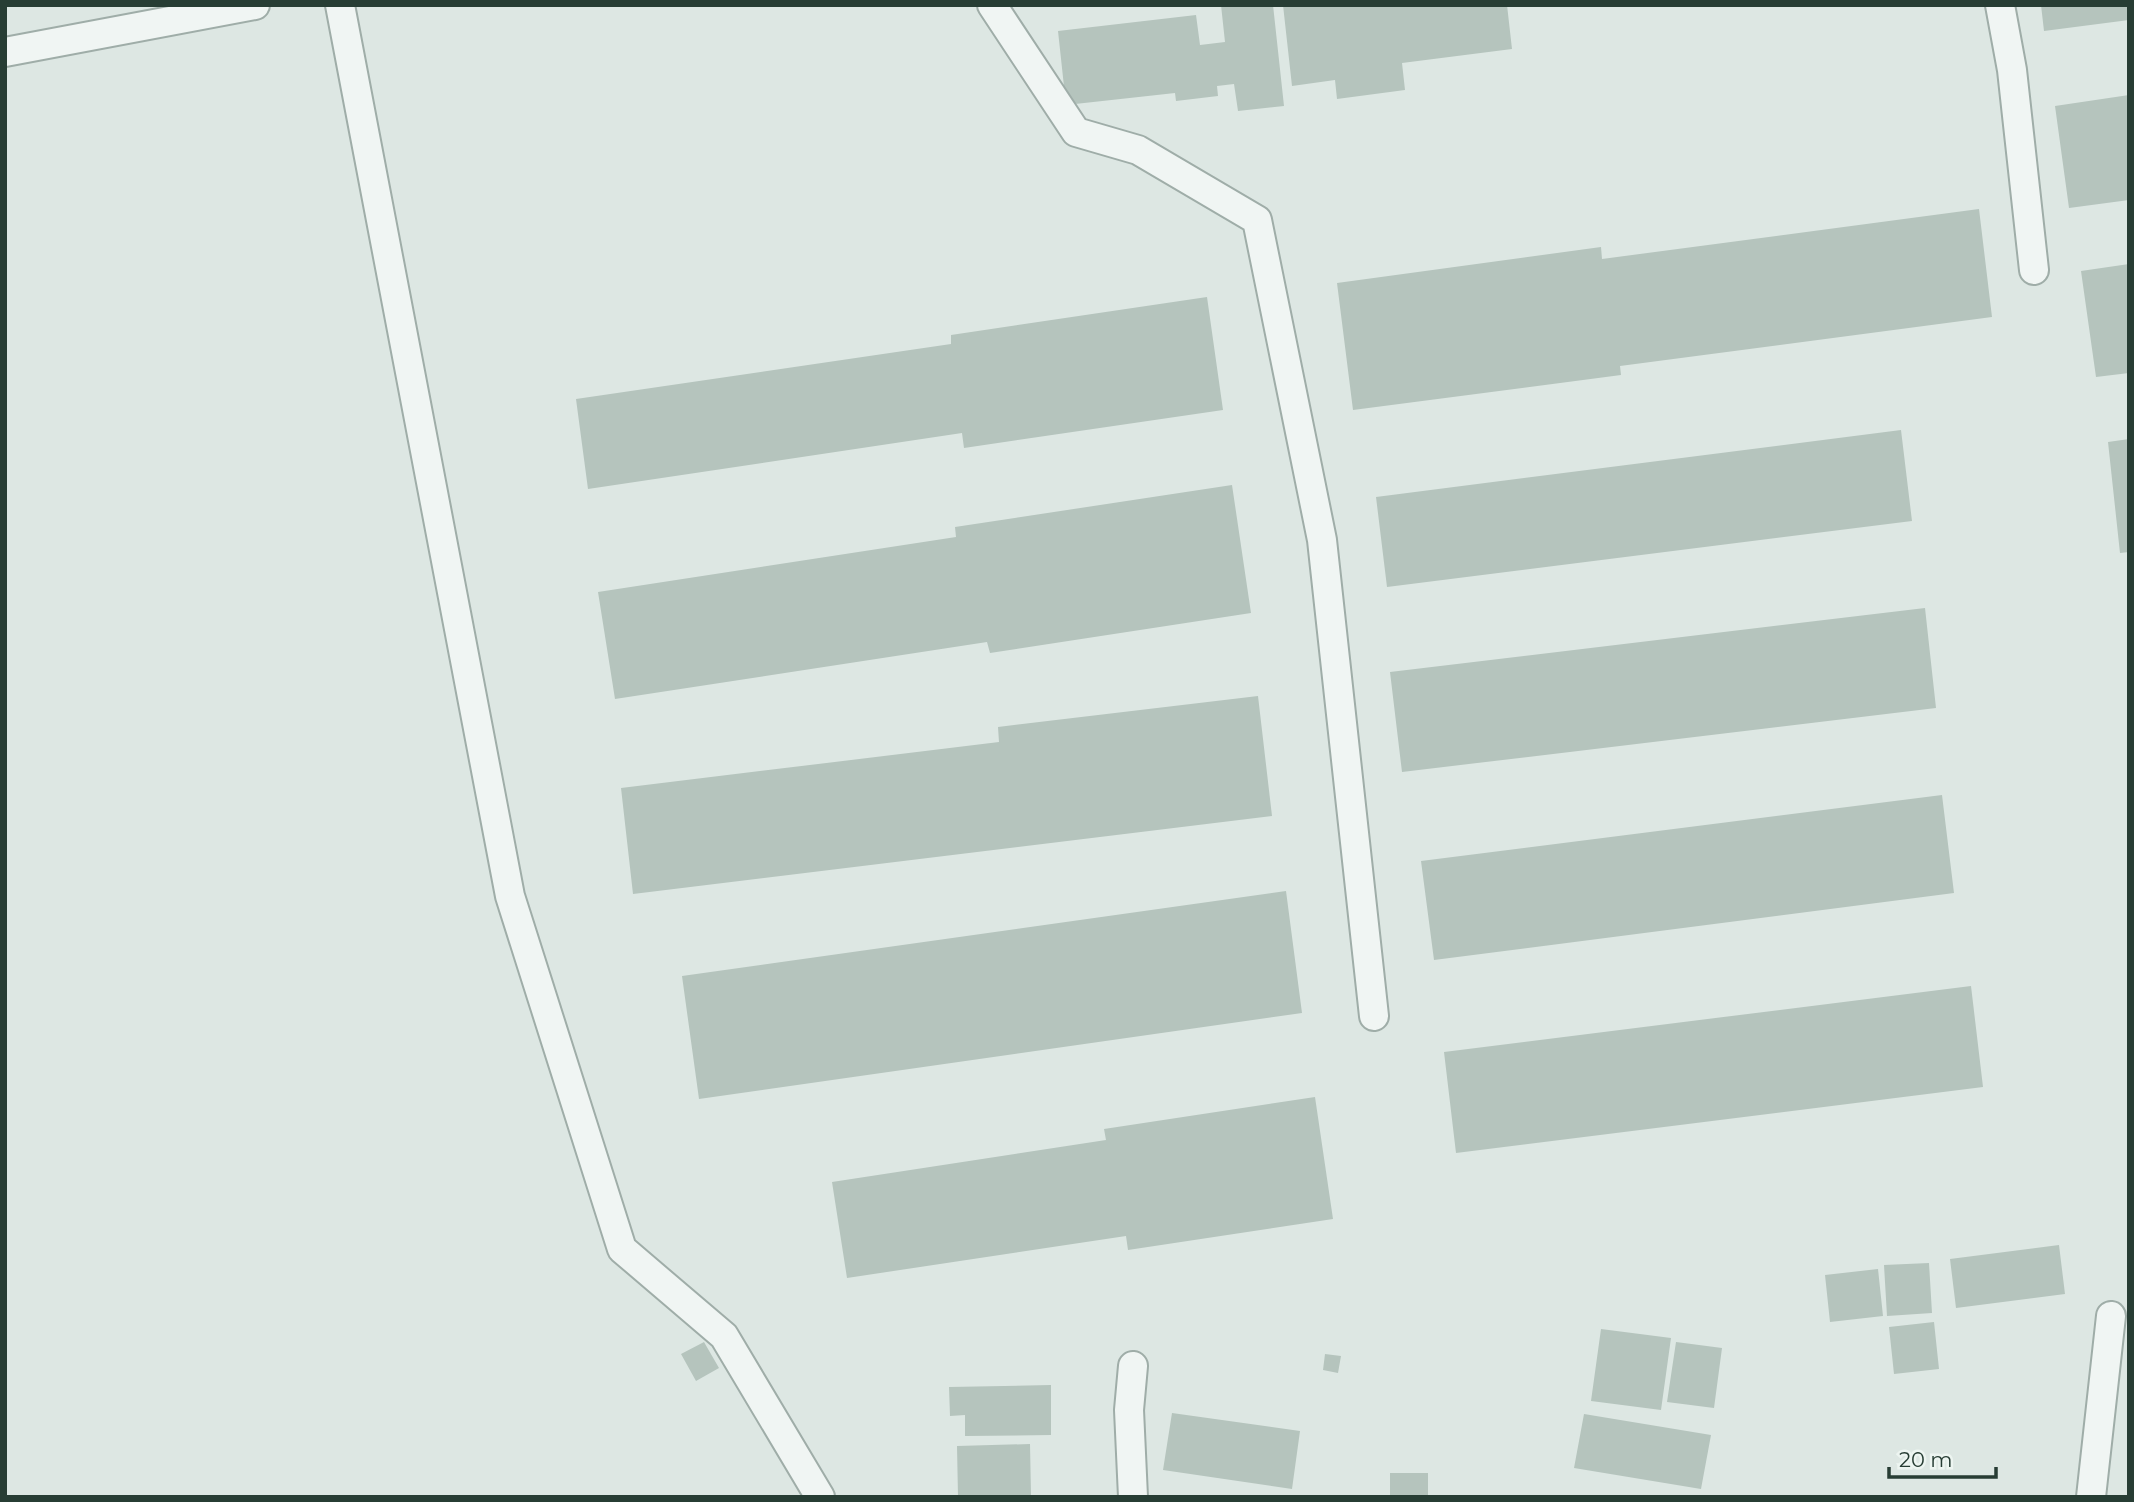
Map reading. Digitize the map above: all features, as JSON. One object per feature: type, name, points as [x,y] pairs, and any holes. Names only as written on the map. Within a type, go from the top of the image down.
[{"type":"street","points":[[5,52],[255,5]]},
{"type":"street","points":[[340,5],[510,896],[613,1223],[622,1249],[724,1336],[820,1497]]},
{"type":"street","points":[[992,5],[1076,132],[1138,149],[1257,220],[1322,540],[1374,1016]]},
{"type":"street","points":[[2000,5],[2012,70],[2034,270]]},
{"type":"street","points":[[2091,1497],[2111,1316]]},
{"type":"street","points":[[1133,1366],[1129,1410],[1133,1497]]},
{"type":"building","points":[[1221,5],[1273,5],[1284,106],[1238,111],[1234,84],[1217,86],[1218,96],[1176,101],[1175,93],[1066,105],[1058,31],[1196,15],[1200,45],[1225,42]]},
{"type":"building","points":[[1283,5],[1507,5],[1512,49],[1402,63],[1405,90],[1337,99],[1335,80],[1292,86]]},
{"type":"building","points":[[2041,5],[2129,5],[2129,20],[2044,31]]},
{"type":"building","points":[[2129,95],[2129,200],[2069,208],[2055,106]]},
{"type":"building","points":[[1979,209],[1992,317],[1620,366],[1621,375],[1353,410],[1337,283],[1601,247],[1602,259]]},
{"type":"building","points":[[2129,264],[2129,373],[2096,377],[2081,271]]},
{"type":"building","points":[[1207,297],[1223,410],[964,448],[962,433],[588,489],[576,399],[951,344],[951,335]]},
{"type":"building","points":[[1901,430],[1912,521],[1387,587],[1376,497]]},
{"type":"building","points":[[2129,439],[2129,552],[2120,553],[2108,442]]},
{"type":"building","points":[[1232,485],[1251,613],[990,653],[987,642],[615,699],[598,592],[956,537],[955,527]]},
{"type":"building","points":[[1925,608],[1936,708],[1402,772],[1390,672]]},
{"type":"building","points":[[1258,696],[1272,816],[633,894],[621,788],[999,742],[998,727]]},
{"type":"building","points":[[1942,795],[1954,893],[1434,960],[1421,861]]},
{"type":"building","points":[[1286,891],[1302,1013],[699,1099],[682,976]]},
{"type":"building","points":[[1971,986],[1983,1087],[1456,1153],[1444,1052]]},
{"type":"building","points":[[1315,1097],[1333,1219],[1128,1250],[1126,1236],[847,1278],[832,1182],[1106,1140],[1104,1129]]},
{"type":"building","points":[[2059,1245],[2065,1294],[1956,1308],[1950,1259]]},
{"type":"building","points":[[1929,1263],[1932,1313],[1887,1316],[1884,1265]]},
{"type":"building","points":[[1878,1269],[1883,1316],[1830,1322],[1825,1275]]},
{"type":"building","points":[[1934,1322],[1939,1369],[1894,1374],[1889,1327]]},
{"type":"building","points":[[1601,1329],[1671,1338],[1661,1410],[1591,1401]]},
{"type":"building","points":[[704,1342],[719,1368],[696,1381],[681,1354]]},
{"type":"building","points":[[1676,1342],[1722,1348],[1714,1408],[1667,1402]]},
{"type":"building","points":[[1325,1354],[1341,1356],[1338,1373],[1323,1370]]},
{"type":"building","points":[[1051,1385],[1051,1435],[965,1436],[965,1415],[950,1416],[949,1387]]},
{"type":"building","points":[[1172,1413],[1300,1431],[1292,1489],[1163,1470]]},
{"type":"building","points":[[1584,1414],[1711,1435],[1701,1489],[1574,1468]]},
{"type":"building","points":[[1030,1444],[1031,1496],[958,1497],[957,1446]]},
{"type":"building","points":[[1390,1473],[1428,1473],[1428,1497],[1390,1497]]}]
